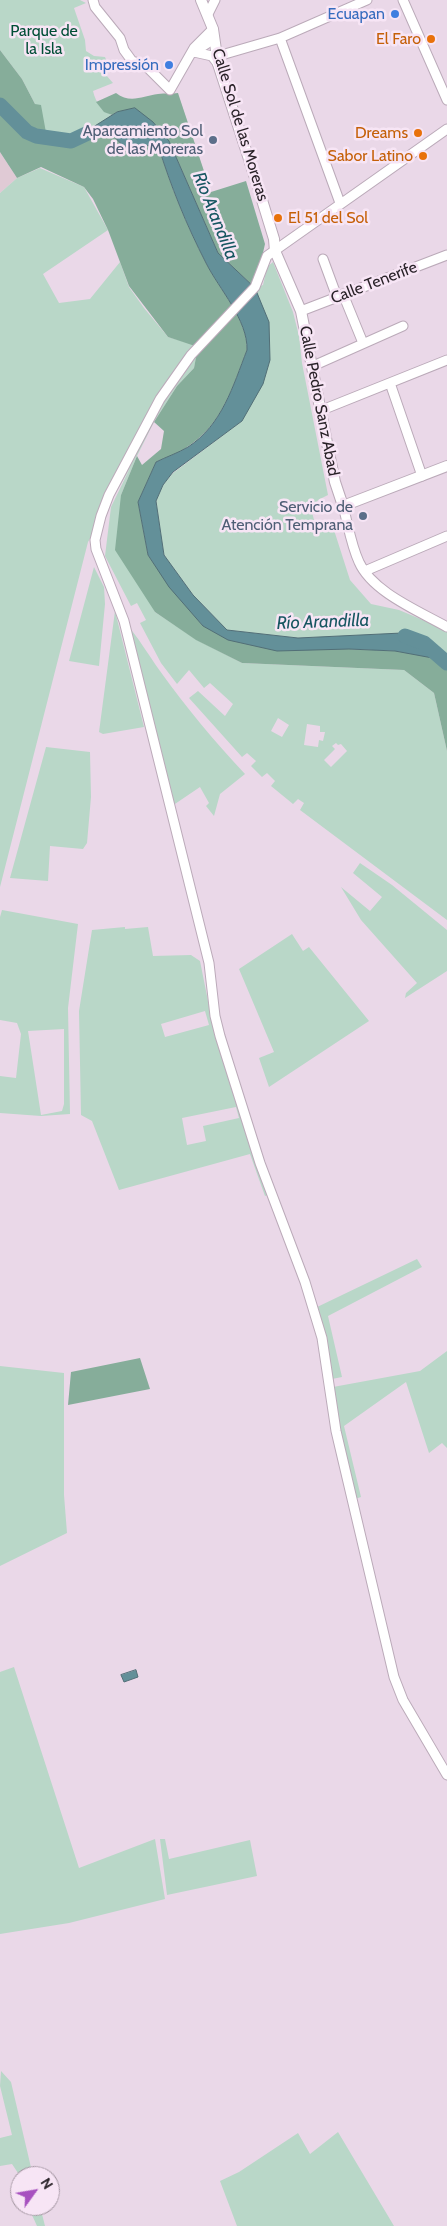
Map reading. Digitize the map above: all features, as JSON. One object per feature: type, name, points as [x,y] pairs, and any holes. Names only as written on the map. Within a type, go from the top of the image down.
[{"type":"street","points":[[93,0],[96,7],[120,38],[132,61],[145,65],[170,90],[194,48],[214,34]]},
{"type":"street","name":"Calle Sol de las Moreras","points":[[201,0],[208,14],[214,34],[218,60],[274,239],[275,251]]},
{"type":"street","points":[[208,14],[215,0]]},
{"type":"street","points":[[192,54],[212,56],[218,60],[280,38],[367,0]]},
{"type":"street","points":[[403,0],[447,100]]},
{"type":"street","points":[[280,38],[340,203]]},
{"type":"street","points":[[447,129],[267,256],[255,287],[187,359],[155,408],[110,495],[101,516],[95,540],[96,549],[124,622],[209,964],[215,1016],[220,1036],[260,1163],[306,1282],[322,1338],[336,1431],[394,1677],[403,1700],[447,1776]]},
{"type":"street","name":"Calle Pedro Sanz Abad","points":[[275,251],[301,311],[335,482],[344,506],[356,552],[365,571],[386,592],[447,627]]},
{"type":"street","name":"Calle Tenerife","points":[[301,311],[447,256]]},
{"type":"street","points":[[323,259],[363,343]]},
{"type":"street","points":[[313,366],[403,326]]},
{"type":"street","points":[[322,410],[447,360]]},
{"type":"street","points":[[390,383],[422,476]]},
{"type":"street","points":[[344,506],[447,466]]},
{"type":"street","points":[[365,571],[447,536]]},
{"type":"shaded area","points":[[0,152],[17,178],[0,193]]},
{"type":"green space","name":"Parque de la Isla","points":[[0,0],[80,0],[86,3],[74,8],[85,40],[86,51],[94,56],[105,57],[110,70],[106,75],[113,83],[93,91],[100,106],[115,117],[71,141],[46,138],[35,104],[22,79],[0,50]]},
{"type":"green space","points":[[0,50],[22,79],[35,104],[41,105],[47,138],[71,141],[112,134],[124,147],[158,145],[192,234],[206,263],[243,327],[247,350],[231,391],[218,416],[199,438],[187,447],[176,454],[156,462],[138,502],[148,555],[203,626],[332,647],[387,650],[425,655],[447,664],[447,751],[434,693],[404,670],[242,663],[196,640],[155,612],[115,550],[121,495],[137,456],[142,465],[161,449],[164,431],[154,422],[177,386],[194,368],[198,347],[168,337],[129,286],[108,230],[93,199],[84,187],[41,167],[17,178],[0,152]]},
{"type":"green space","points":[[116,93],[131,99],[158,94],[178,93],[211,192],[246,181],[265,244],[255,288],[218,253],[169,141],[117,112],[112,115],[104,112],[96,102]]},
{"type":"green space","points":[[40,168],[84,187],[108,230],[43,274],[59,303],[90,299],[120,262],[129,287],[168,337],[199,346],[194,368],[177,386],[154,422],[121,495],[155,612],[197,640],[242,663],[404,670],[434,693],[447,751],[447,920],[300,810],[304,803],[298,799],[293,804],[271,786],[275,781],[267,773],[262,777],[251,766],[256,761],[247,753],[242,757],[189,698],[198,691],[225,716],[233,704],[210,683],[204,688],[189,670],[177,684],[161,663],[140,623],[146,620],[137,603],[131,606],[105,556],[111,507],[130,468],[88,542],[0,887],[0,193],[17,178]],"holes":[[[278,718],[289,725],[282,737],[271,731]],[[307,724],[320,726],[320,732],[325,732],[323,741],[319,740],[318,747],[304,745]],[[336,743],[338,745],[341,744],[347,751],[331,767],[324,760],[335,749],[332,746]]]},
{"type":"green space","points":[[273,262],[293,312],[299,336],[302,363],[328,495],[318,500],[312,512],[315,524],[321,529],[334,530],[350,580],[371,604],[399,610],[447,630],[447,664],[438,659],[439,655],[402,634],[298,638],[227,630],[193,595],[164,555],[156,501],[163,485],[173,473],[242,421],[255,288],[263,285],[267,267]]},
{"type":"green space","points":[[94,567],[104,587],[105,604],[99,666],[69,661]]},
{"type":"green space","points":[[115,611],[144,727],[103,734],[99,732]]},
{"type":"green space","points":[[124,621],[190,711],[245,774],[220,794],[214,816],[206,806],[209,803],[200,787],[169,808]]},
{"type":"green space","points":[[46,747],[90,752],[91,797],[87,843],[83,849],[50,846],[48,881],[10,878]]},
{"type":"green space","points":[[360,863],[392,885],[447,930],[447,971],[405,998],[406,993],[417,983],[361,920],[341,887],[370,911],[382,897],[353,873]]},
{"type":"green space","points":[[2,910],[78,924],[68,1008],[70,1114],[41,1116],[0,1113],[0,1076],[16,1078],[21,1034],[17,1023],[0,1020],[0,917]],"holes":[[[64,1029],[64,1104],[62,1111],[41,1115],[28,1031]]]},
{"type":"green space","points":[[148,927],[153,956],[191,955],[200,961],[211,1016],[268,1195],[265,1196],[250,1154],[119,1190],[92,1121],[81,1115],[79,1011],[92,930]],"holes":[[[205,1011],[209,1025],[165,1037],[161,1024]],[[236,1107],[239,1118],[203,1126],[206,1141],[187,1145],[182,1118]]]},
{"type":"green space","points":[[292,934],[303,951],[309,947],[369,1021],[269,1087],[259,1058],[274,1052],[239,969]]},
{"type":"green space","points":[[417,1259],[422,1267],[328,1316],[342,1377],[332,1379],[313,1309]]},
{"type":"green space","points":[[447,1351],[447,1448],[442,1443],[429,1453],[406,1382],[344,1426],[361,1497],[355,1499],[338,1430],[333,1387],[420,1371]]},
{"type":"green space","points":[[140,1358],[150,1389],[68,1405],[71,1372]]},
{"type":"green space","points":[[0,1366],[64,1373],[64,1495],[67,1533],[0,1566]]},
{"type":"green space","points":[[14,1667],[79,1868],[155,1839],[165,1899],[69,1923],[0,1934],[0,1672]]},
{"type":"green space","points":[[160,1839],[165,1839],[169,1859],[250,1840],[257,1876],[167,1895]]},
{"type":"green space","points":[[1,2071],[11,2082],[31,2166],[13,2166],[12,2164],[0,2166],[0,2138],[12,2135],[0,2086]]},
{"type":"green space","points":[[338,2132],[394,2226],[237,2226],[220,2181],[239,2172],[298,2133],[310,2154]]},
{"type":"green space","points":[[32,2216],[42,2216],[45,2226],[37,2226]]},
{"type":"water","name":"Río Arandilla","points":[[135,108],[153,122],[169,141],[218,253],[255,288],[269,322],[270,360],[263,384],[242,421],[173,472],[163,485],[156,501],[164,555],[193,595],[227,630],[298,638],[402,633],[424,643],[439,656],[438,659],[395,651],[349,649],[277,651],[228,640],[203,626],[169,587],[148,555],[138,502],[156,462],[188,447],[210,428],[225,404],[247,350],[243,327],[206,263],[192,234],[158,145],[124,147],[112,134],[71,141],[62,139],[90,129],[117,112]]},
{"type":"water","points":[[136,1670],[138,1677],[124,1682],[121,1675]]},
{"type":"waterway","name":"Río Arandilla","points":[[0,105],[27,132],[36,136],[71,141],[88,133]]},
{"type":"waterway","name":"Río Arandilla","points":[[405,636],[424,643],[447,663]]},
{"type":"place","name":"Ecuapan","points":[[395,14]]},
{"type":"place","name":"El Faro","points":[[431,39]]},
{"type":"place","name":"Impressión","points":[[169,65]]},
{"type":"place","name":"Dreams","points":[[418,133]]},
{"type":"place","name":"Aparcamiento Sol de las Moreras","points":[[213,140]]},
{"type":"place","name":"Sabor Latino","points":[[423,156]]},
{"type":"place","name":"El 51 del Sol","points":[[278,218]]},
{"type":"place","name":"Servicio de Atención Temprana","points":[[363,516]]}]
